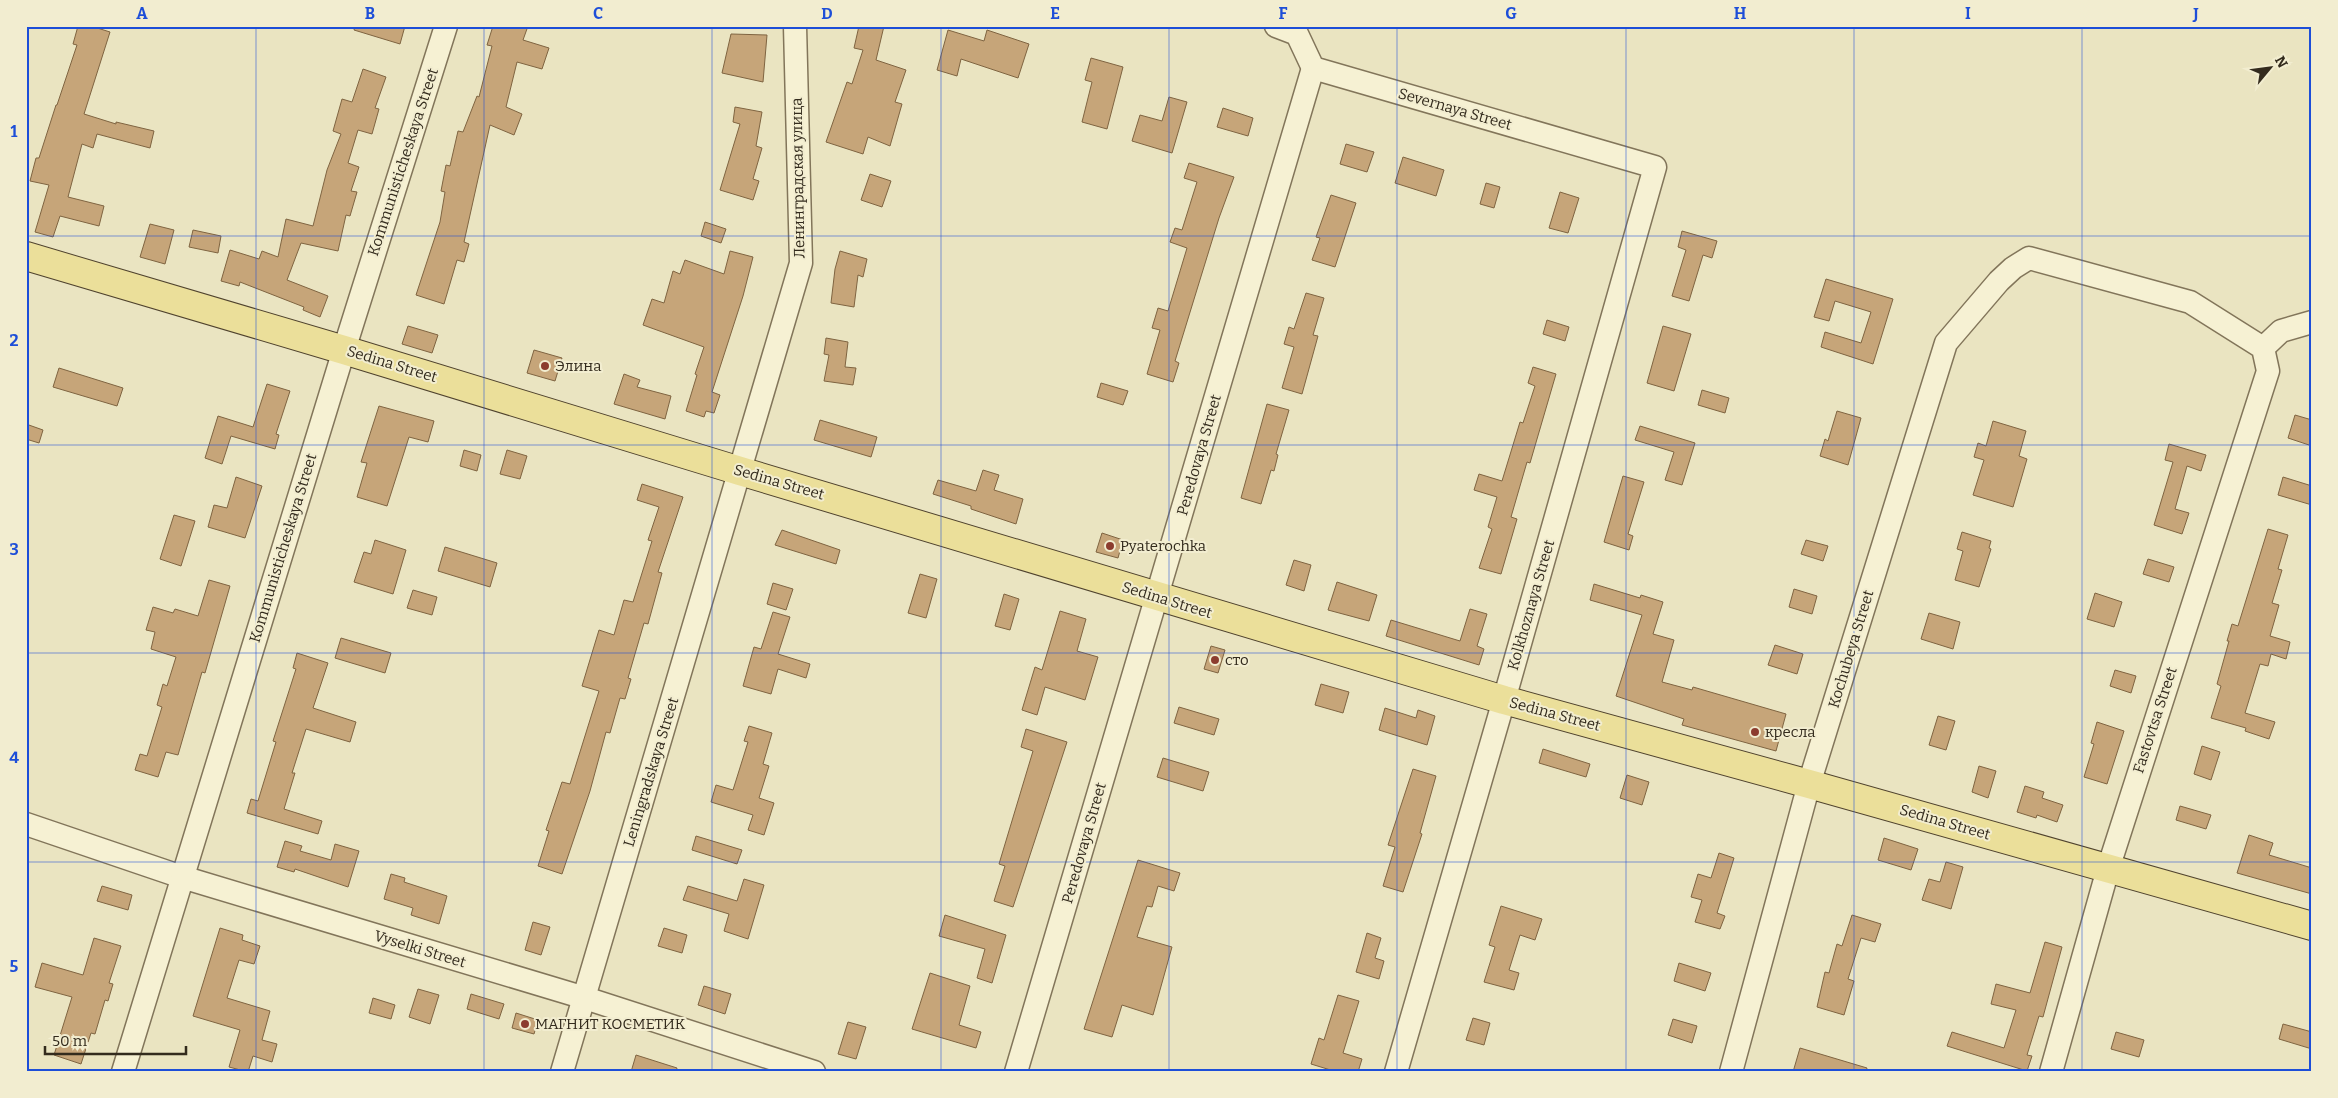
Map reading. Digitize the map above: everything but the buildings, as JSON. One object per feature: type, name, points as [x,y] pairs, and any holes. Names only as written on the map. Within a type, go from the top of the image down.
[{"type":"main road","name":"Sedina Street","points":[[26,256],[1504,700],[2312,926]]},
{"type":"street","name":"Kommunisticheskaya Street","points":[[123,1072],[344,350],[446,26]]},
{"type":"street","name":"Ленинградская улица","points":[[740,472],[801,263],[795,26]]},
{"type":"street","points":[[1276,26],[1297,34],[1313,68]]},
{"type":"street","name":"Severnaya Street","points":[[1313,68],[1654,167]]},
{"type":"street","name":"Peredovaya Street","points":[[1016,1072],[1313,68]]},
{"type":"street","name":"Kolkhoznaya Street","points":[[1396,1072],[1504,700],[1654,167]]},
{"type":"street","name":"Kochubeya Street","points":[[1730,1072],[1809,784],[1946,343],[1999,281],[2013,268],[2029,258],[2190,302],[2262,348]]},
{"type":"street","points":[[2262,348],[2280,331],[2312,322]]},
{"type":"street","name":"Fastovtsa Street","points":[[2051,1072],[2108,868],[2268,370],[2262,348]]},
{"type":"street","name":"Leningradskaya Street","points":[[562,1072],[740,472]]},
{"type":"street","name":"Vyselki Street","points":[[26,824],[182,877],[585,998],[814,1072]]},
{"type":"place","name":"Элина","points":[[545,366]]},
{"type":"place","name":"Pyaterochka","points":[[1110,546]]},
{"type":"place","name":"сто","points":[[1215,660]]},
{"type":"place","name":"кресла","points":[[1755,732]]},
{"type":"place","name":"МАГНИТ КОСМЕТИК","points":[[525,1024]]}]
